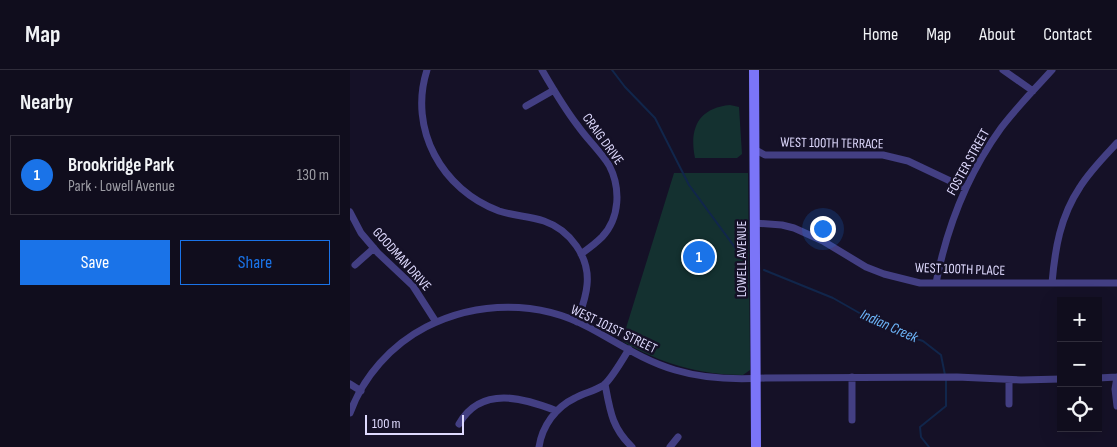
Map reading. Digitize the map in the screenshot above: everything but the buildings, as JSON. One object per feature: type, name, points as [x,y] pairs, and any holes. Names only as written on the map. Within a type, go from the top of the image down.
[{"type":"street","points":[[427,70],[422,92],[422,120],[431,148],[448,176],[461,188],[483,203],[515,215],[544,221],[558,228],[570,238],[581,254],[588,281],[585,298],[577,322]]},
{"type":"street","name":"CRAIG DRIVE","points":[[542,70],[571,117],[608,164],[617,192],[616,210],[609,228],[601,238],[581,254]]},
{"type":"street","name":"LOWELL AVENUE","points":[[754,70],[756,447]]},
{"type":"street","points":[[1004,70],[1033,92]]},
{"type":"street","name":"FOSTER STREET","points":[[936,283],[945,242],[965,188],[1002,127],[1052,70]]},
{"type":"street","points":[[526,106],[554,90]]},
{"type":"street","points":[[1052,283],[1054,255],[1058,236],[1071,203],[1080,187],[1117,143]]},
{"type":"street","name":"WEST 100TH TERRACE","points":[[754,150],[765,154],[883,154],[908,161],[965,188]]},
{"type":"street","name":"GOODMAN DRIVE","points":[[350,212],[362,233],[374,248],[413,286],[436,322]]},
{"type":"street","name":"WEST 100TH PLACE","points":[[755,223],[782,226],[811,235],[866,267],[900,279],[936,283],[1117,283]]},
{"type":"street","points":[[355,265],[374,248]]},
{"type":"street","name":"WEST 101ST STREET","points":[[350,414],[373,370],[389,353],[416,332],[458,313],[476,309],[513,307],[550,313],[577,322],[653,362],[675,370],[722,379],[957,377],[1009,380],[1057,379]]},
{"type":"street","points":[[539,447],[546,424],[563,405],[604,384],[629,350]]},
{"type":"street","points":[[852,377],[852,420]]},
{"type":"street","points":[[1102,378],[1117,377],[1115,389],[1117,406]]},
{"type":"street","points":[[1009,380],[1009,404]]},
{"type":"street","points":[[350,384],[361,391]]},
{"type":"street","points":[[604,384],[609,409],[616,428],[632,447]]},
{"type":"street","points":[[459,424],[463,417],[476,406],[497,398],[522,398],[558,411]]},
{"type":"street","points":[[670,447],[678,437]]},
{"type":"green space","points":[[730,105],[739,107],[742,154],[737,158],[695,158],[693,138],[698,122],[710,110]]},
{"type":"green space","points":[[674,173],[748,173],[750,370],[743,375],[711,373],[680,366],[651,356],[622,341]]},
{"type":"waterway","name":"Indian Creek","points":[[612,70],[625,87],[655,118],[689,185],[745,261]]},
{"type":"waterway","name":"Indian Creek","points":[[764,270],[833,298],[877,323],[901,334],[923,341],[941,355],[945,375]]},
{"type":"waterway","name":"Indian Creek","points":[[929,447],[921,437],[920,427],[946,406],[946,380]]},
{"type":"place","name":"Brookridge Park","points":[[699,257]]}]
